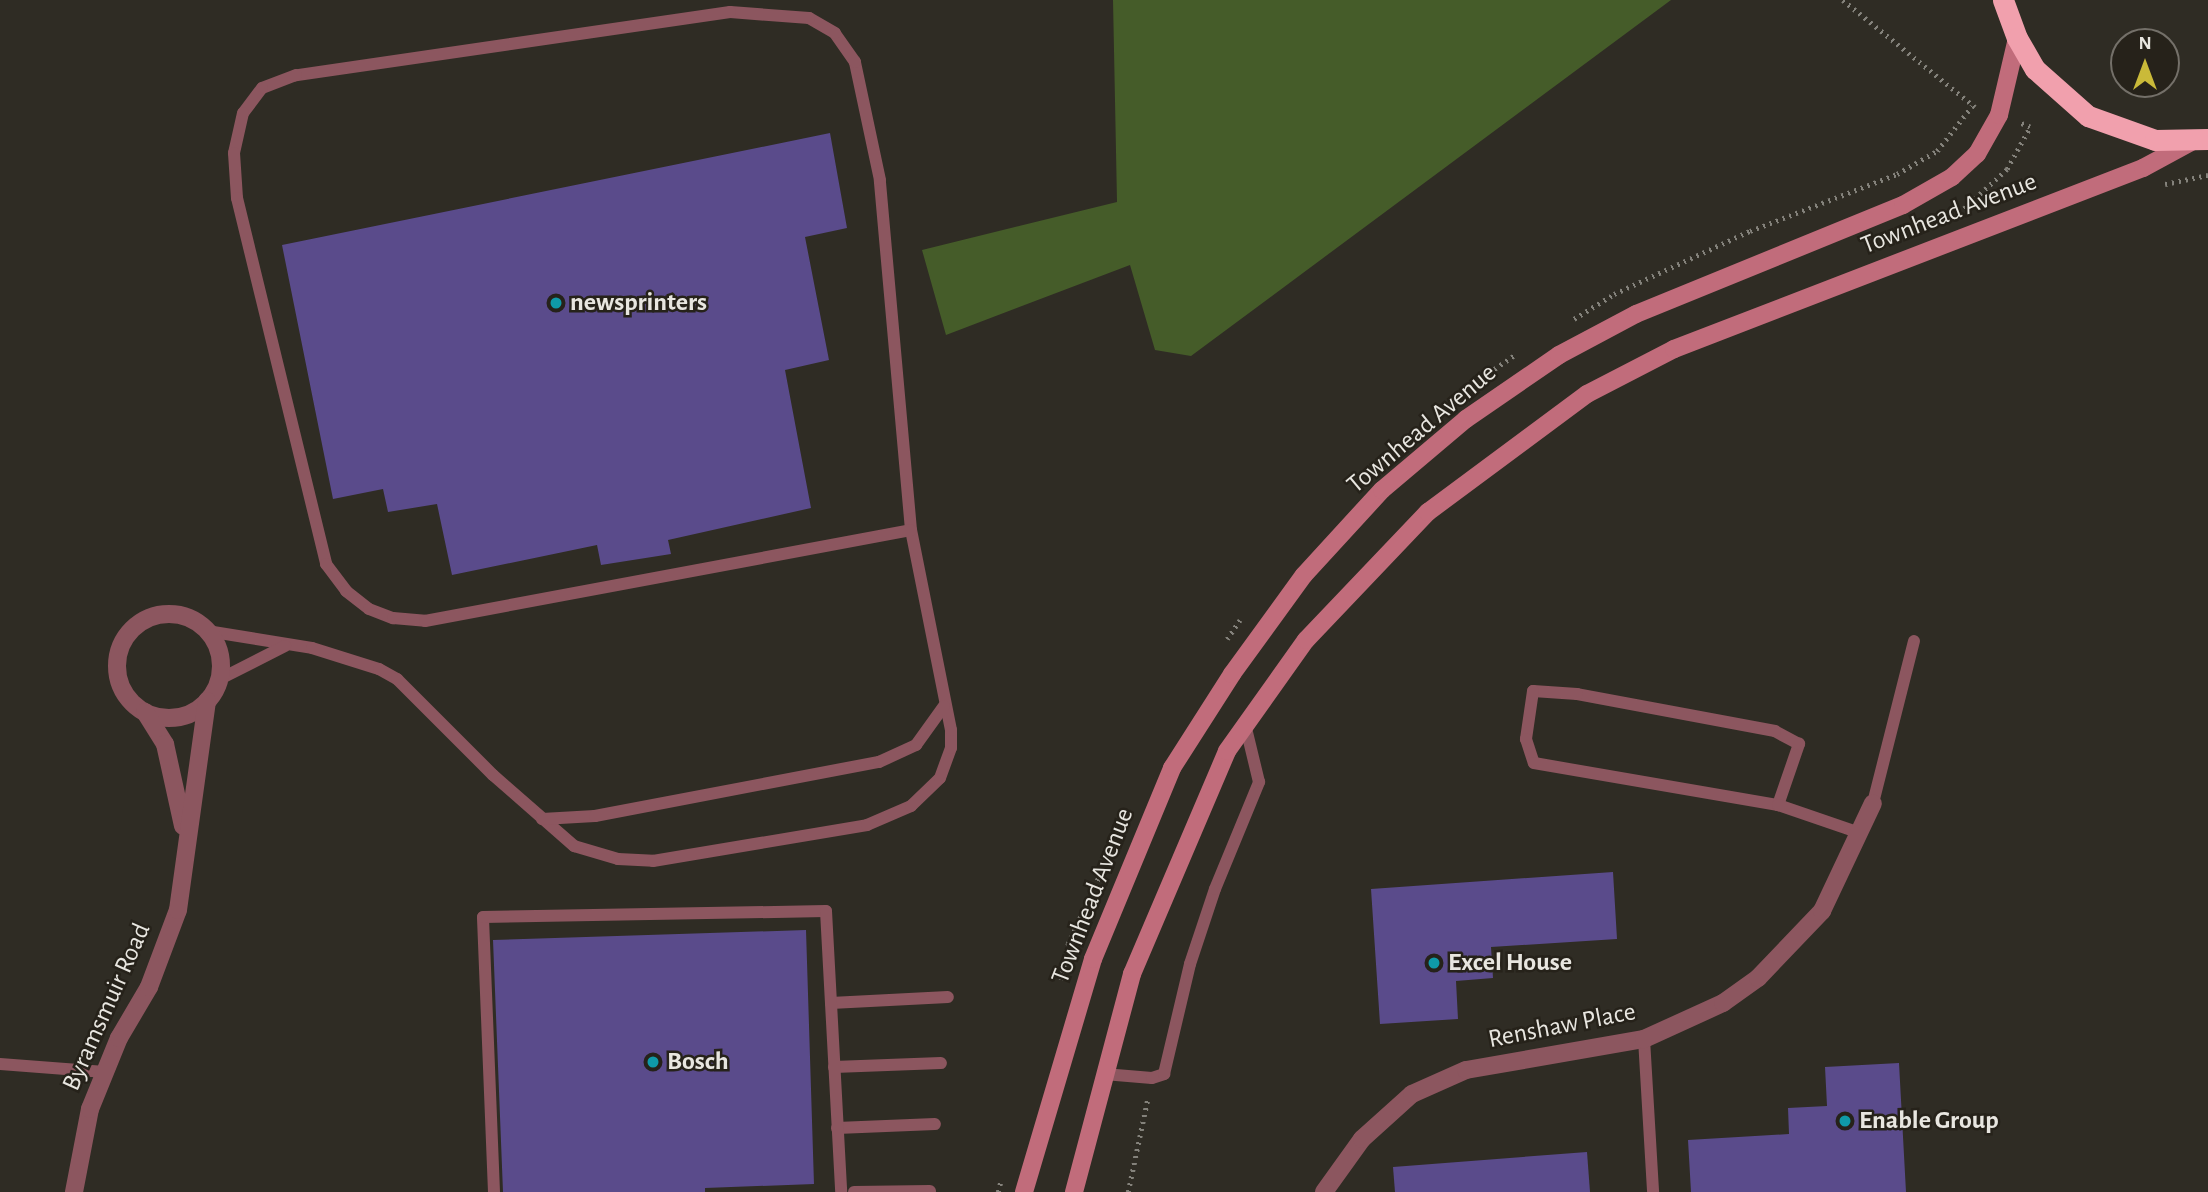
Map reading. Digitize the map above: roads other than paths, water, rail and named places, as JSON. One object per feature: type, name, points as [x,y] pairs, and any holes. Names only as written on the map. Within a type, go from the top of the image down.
[{"type":"highway","points":[[2003,0],[2017,38],[2035,69],[2088,116],[2155,140],[2199,140]]},
{"type":"street","name":"Townhead Avenue","points":[[1024,1192],[1093,959],[1172,768],[1232,674],[1304,575],[1382,490],[1466,419],[1559,355],[1636,314],[1903,205],[1952,177],[1977,154],[1998,115],[2017,38]]},
{"type":"street","name":"Townhead Avenue","points":[[1079,1186],[1104,1074],[1132,974],[1162,898],[1227,751],[1306,640],[1428,512],[1587,394],[1674,349],[2143,168],[2199,140]]},
{"type":"street","name":"Byramsmuir Road","points":[[185,843],[165,744],[145,712],[132,703],[117,674],[117,658],[131,630],[144,620],[175,614],[207,631]]},
{"type":"street","points":[[207,631],[219,654],[220,679]]},
{"type":"street","name":"Byramsmuir Road","points":[[74,1192],[80,1143],[105,1072],[164,953],[178,910],[185,843],[207,701],[220,679]]},
{"type":"street","points":[[145,712],[178,717],[207,701]]},
{"type":"street","name":"Renshaw Place","points":[[1324,1192],[1362,1139],[1412,1094],[1466,1070],[1644,1039],[1723,1003],[1758,978],[1822,911],[1873,803]]},
{"type":"lane","points":[[207,631],[344,655],[397,679],[542,819],[574,846],[618,859],[653,861],[867,825],[911,806],[940,778],[951,748],[911,530],[880,180],[855,62],[835,33],[809,18],[730,12],[296,75],[262,88],[243,113],[234,153],[237,198],[326,564],[346,591],[369,609],[393,618],[425,621],[911,530]]},
{"type":"lane","name":"Renshaw Place","points":[[1873,803],[1914,641]]},
{"type":"lane","points":[[220,679],[286,646]]},
{"type":"lane","points":[[1777,806],[1799,744],[1775,731],[1577,694],[1533,691],[1526,739],[1534,763],[1777,806],[1860,832]]},
{"type":"lane","points":[[542,819],[595,816],[879,762],[916,745],[944,706]]},
{"type":"lane","points":[[1104,1074],[1152,1077],[1164,1074],[1190,964],[1215,888],[1259,782],[1245,724]]},
{"type":"lane","points":[[494,1192],[482,917],[826,911],[841,1192]]},
{"type":"lane","points":[[831,1003],[947,997]]},
{"type":"lane","points":[[1644,1039],[1653,1192]]},
{"type":"lane","points":[[834,1066],[941,1063]]},
{"type":"lane","points":[[0,1064],[105,1072]]},
{"type":"lane","points":[[837,1128],[935,1124]]},
{"type":"lane","points":[[854,1192],[930,1191]]},
{"type":"place","name":"newsprinters","points":[[556,303]]},
{"type":"place","name":"Excel House","points":[[1434,963]]},
{"type":"place","name":"Bosch","points":[[653,1062]]},
{"type":"place","name":"Enable Group","points":[[1845,1121]]}]
